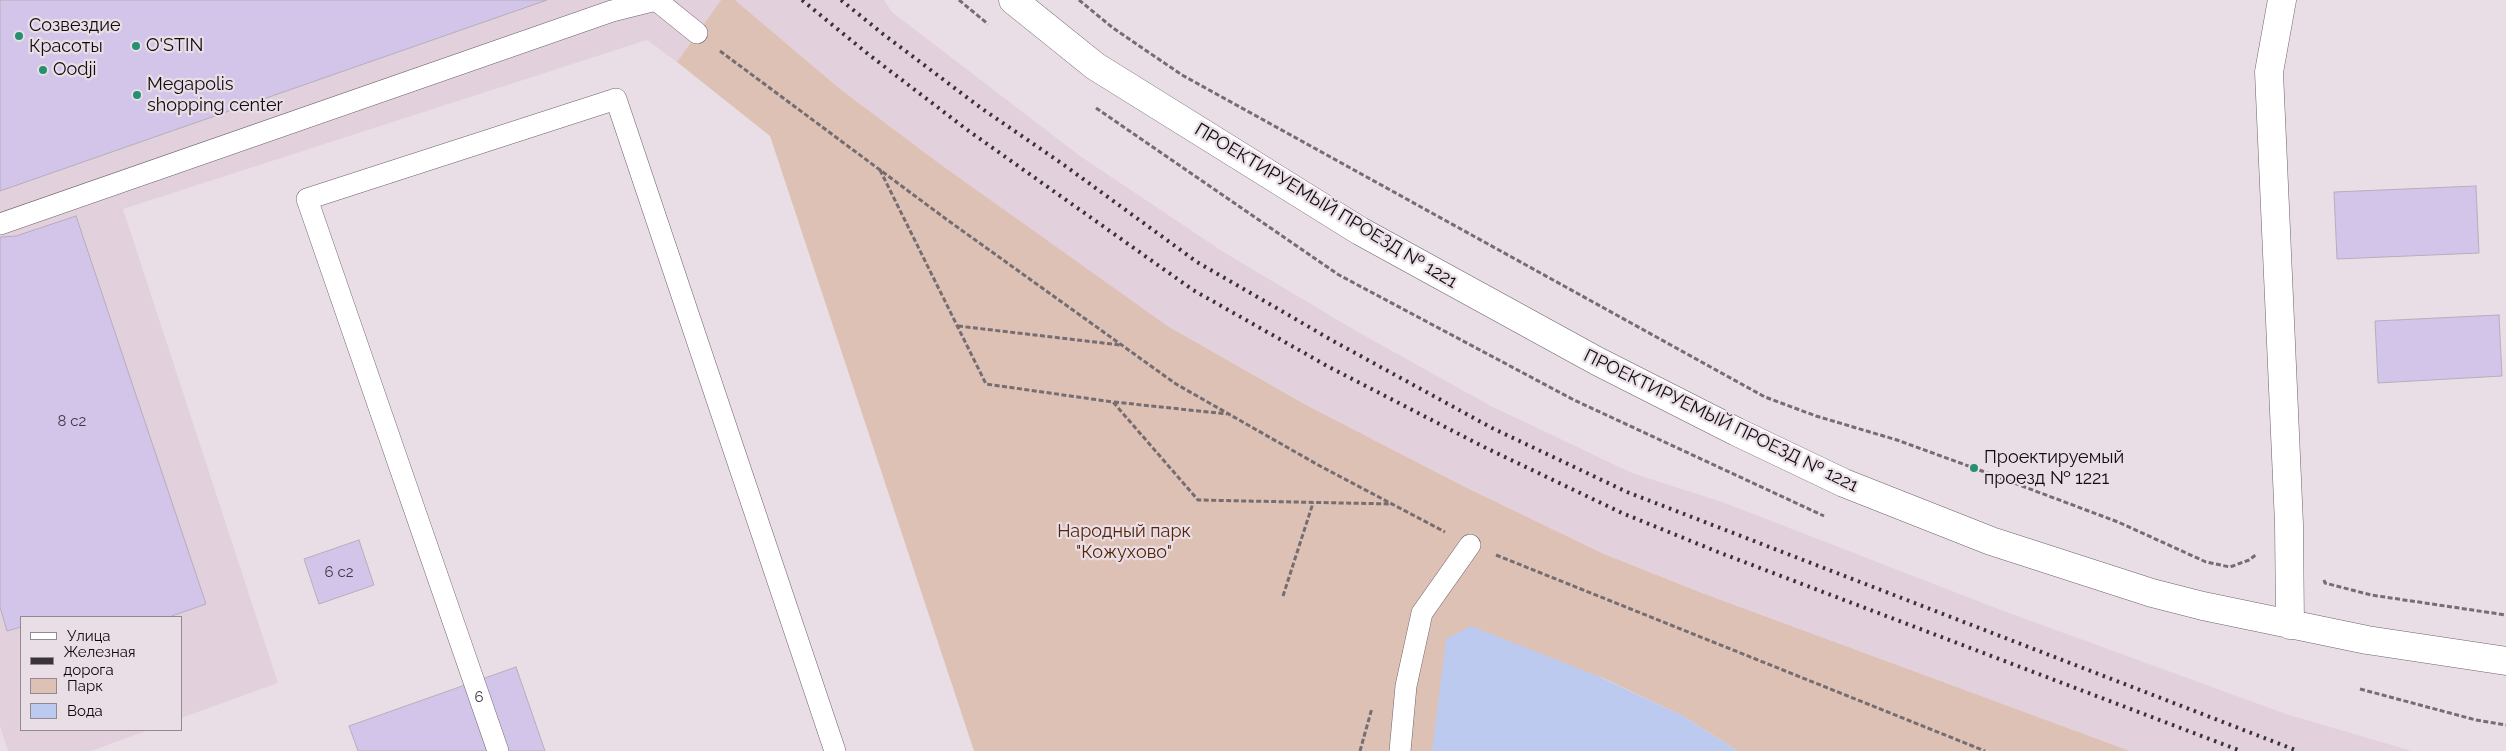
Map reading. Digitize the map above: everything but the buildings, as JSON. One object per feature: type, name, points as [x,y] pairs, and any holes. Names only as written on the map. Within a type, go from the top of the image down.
[{"type":"street","name":"ПРОЕКТИРУЕМЫЙ ПРОЕЗД № 1221","points":[[1013,0],[1095,66],[1360,231],[1597,361],[1737,432],[1844,483],[1991,541],[2152,593],[2290,625],[2367,640],[2506,661]]},
{"type":"street","points":[[2282,0],[2269,72],[2289,524],[2290,625]]},
{"type":"lane","points":[[0,224],[612,11],[656,0],[697,33]]},
{"type":"lane","points":[[498,751],[307,199],[616,99],[835,751]]},
{"type":"lane","points":[[1400,751],[1406,686],[1422,613],[1470,545]]},
{"type":"path","points":[[1079,0],[1113,28],[1182,75],[1765,397],[1816,416],[1897,440],[1974,468],[2118,522],[2206,562],[2230,567],[2249,560],[2263,548]]},
{"type":"path","points":[[697,33],[1176,384],[1228,414],[1470,545],[1985,751]]},
{"type":"path","points":[[879,168],[986,384],[1113,402],[1228,414]]},
{"type":"path","points":[[957,326],[1122,345]]},
{"type":"path","points":[[1113,402],[1198,500],[1393,504]]},
{"type":"path","points":[[1283,596],[1313,503]]},
{"type":"path","points":[[2321,576],[2325,583],[2371,595],[2506,615]]},
{"type":"path","points":[[2360,689],[2476,720],[2506,725]]},
{"type":"shaded area","points":[[0,0],[721,0],[677,62],[647,40],[123,209],[278,683],[182,718],[182,616],[20,616],[20,731],[146,731],[91,751],[8,751],[0,726]]},
{"type":"shaded area","points":[[735,0],[884,0],[892,12],[1080,156],[1222,251],[1351,328],[1491,406],[1632,473],[1725,503],[2001,610],[2286,714],[2412,751],[2130,751],[1702,593],[1604,554],[1465,487],[1308,406],[1169,327],[940,164],[840,89]]},
{"type":"green space","name":"Народный парк \"Кожухово\"","points":[[721,0],[735,0],[840,89],[940,164],[1169,327],[1308,406],[1465,487],[1604,554],[1702,593],[2130,751],[1738,751],[1683,716],[1601,677],[1439,709],[1432,751],[974,751],[770,136],[677,62]]},
{"type":"water","points":[[1471,626],[1600,677],[1683,716],[1738,751],[1432,751],[1446,639]]},
{"type":"railway","points":[[802,0],[868,54],[966,129],[1193,290],[1329,367],[1484,447],[1622,513],[1718,552],[2241,751]]},
{"type":"railway","points":[[841,0],[981,108],[1064,165],[1197,262],[1335,342],[1492,428],[1627,492],[2298,751]]},
{"type":"place","name":"Созвездие Красоты","points":[[19,36]]},
{"type":"place","name":"O'STIN","points":[[136,46]]},
{"type":"place","name":"Oodji","points":[[43,70]]},
{"type":"place","name":"Megapolis shopping center","points":[[137,95]]},
{"type":"place","name":"Проектируемый проезд № 1221","points":[[1974,468]]}]
